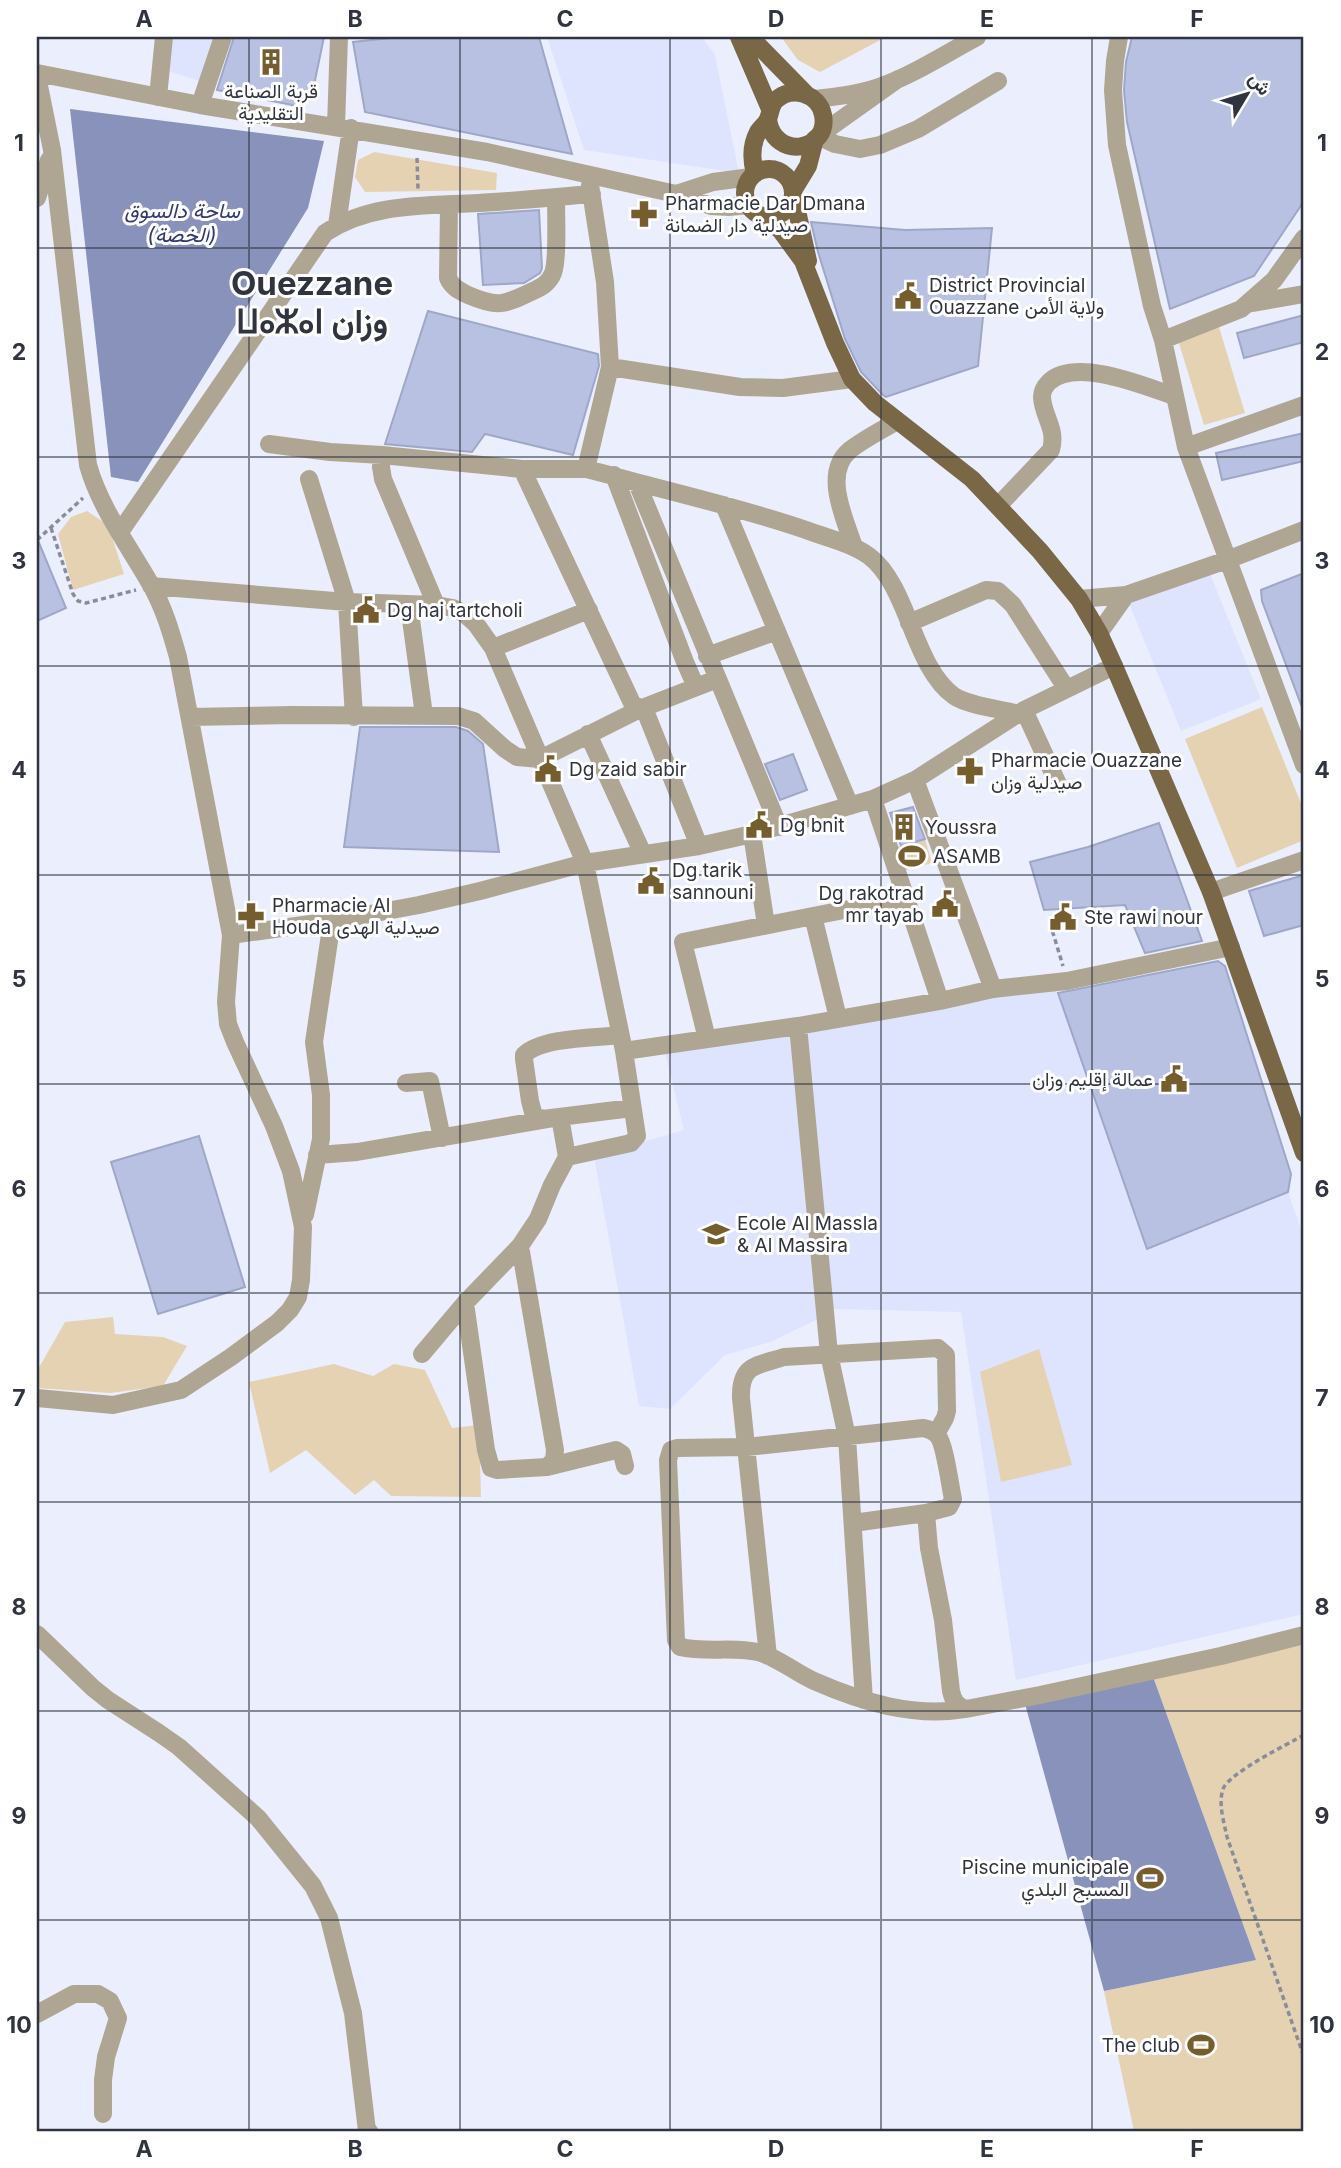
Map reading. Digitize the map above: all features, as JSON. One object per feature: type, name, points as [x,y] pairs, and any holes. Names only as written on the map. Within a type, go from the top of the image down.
[{"type":"main road","points":[[739,37],[769,115],[769,129],[774,137],[790,147],[808,145],[817,138]]},
{"type":"main road","points":[[750,37],[820,107],[823,117],[808,166],[794,193],[791,206],[785,213],[767,218],[759,216],[748,205],[746,186],[753,175],[764,169],[774,169],[790,180],[794,193],[811,278],[835,343],[852,379],[875,403],[972,479],[1062,575],[1079,599],[1114,666],[1211,892],[1303,1145]]},
{"type":"main road","points":[[753,175],[753,145],[776,100],[785,94],[796,92],[810,97]]},
{"type":"main road","points":[[767,218],[793,246],[811,278]]},
{"type":"street","points":[[158,97],[164,37]]},
{"type":"street","points":[[200,105],[223,37]]},
{"type":"street","points":[[337,225],[344,127],[339,37]]},
{"type":"street","points":[[817,138],[945,44],[976,37]]},
{"type":"street","points":[[1119,37],[1113,90],[1117,145],[1186,447],[1304,765]]},
{"type":"street","points":[[303,1227],[291,1171],[274,1126],[228,1024],[226,1002],[231,935],[178,657],[163,609],[94,487],[88,465],[52,150],[40,103],[37,75],[487,152],[676,194],[711,206],[748,205]]},
{"type":"street","points":[[810,97],[857,93],[898,79]]},
{"type":"street","points":[[817,138],[860,149],[880,145],[918,129],[998,81]]},
{"type":"street","points":[[37,198],[52,150]]},
{"type":"street","points":[[586,469],[610,367],[605,282],[587,175]]},
{"type":"street","points":[[676,194],[713,182],[753,175]]},
{"type":"street","points":[[120,532],[325,233],[337,225],[372,212],[419,205],[592,194]]},
{"type":"street","points":[[449,205],[448,278],[456,290],[494,304],[517,299],[545,285],[550,279],[554,268],[556,198]]},
{"type":"street","points":[[1163,340],[1241,309],[1274,280],[1304,238]]},
{"type":"street","points":[[1247,304],[1304,294]]},
{"type":"street","points":[[610,367],[740,387],[783,388],[852,379]]},
{"type":"street","points":[[998,506],[1051,450],[1054,438],[1042,396],[1044,388],[1051,380],[1060,375],[1083,372],[1120,379],[1174,396]]},
{"type":"street","points":[[1186,447],[1304,405]]},
{"type":"street","points":[[854,547],[839,501],[836,470],[848,451],[897,421]]},
{"type":"street","points":[[269,444],[522,469],[586,469],[724,505],[854,547],[869,556],[886,574],[932,670],[947,690],[956,697],[1022,712]]},
{"type":"street","points":[[382,455],[383,479],[436,605]]},
{"type":"street","points":[[522,469],[632,703],[646,713],[699,846]]},
{"type":"street","points":[[614,475],[696,687]]},
{"type":"street","points":[[309,479],[347,602],[354,717]]},
{"type":"street","points":[[637,483],[779,827]]},
{"type":"street","points":[[724,505],[850,806]]},
{"type":"street","points":[[1079,599],[1126,595],[1304,530]]},
{"type":"street","points":[[151,586],[347,602],[436,605],[453,608],[477,624],[492,648],[585,863],[622,1043],[637,1136],[631,1143],[567,1157]]},
{"type":"street","points":[[909,623],[986,590],[998,591],[1013,605],[1066,688]]},
{"type":"street","points":[[1099,633],[1126,595]]},
{"type":"street","points":[[409,604],[424,715]]},
{"type":"street","points":[[492,648],[589,610]]},
{"type":"street","points":[[708,656],[777,631]]},
{"type":"street","points":[[231,935],[332,921],[480,891],[585,863],[699,846],[779,827],[873,799],[915,780],[1022,712],[1114,666]]},
{"type":"street","points":[[190,717],[458,716],[474,720],[505,750],[517,757],[540,759],[640,709],[717,679]]},
{"type":"street","points":[[1022,712],[1058,784]]},
{"type":"street","points":[[588,734],[643,854]]},
{"type":"street","points":[[915,780],[993,989]]},
{"type":"street","points":[[873,799],[940,1001]]},
{"type":"street","points":[[752,834],[766,925]]},
{"type":"street","points":[[1211,892],[1304,860]]},
{"type":"street","points":[[707,1039],[683,942],[906,898]]},
{"type":"street","points":[[813,916],[838,1018]]},
{"type":"street","points":[[37,1398],[113,1405],[181,1390],[258,1338],[290,1310],[298,1297],[303,1227],[321,1139],[322,1116],[314,1042],[332,921]]},
{"type":"street","points":[[632,1108],[539,1119],[533,1112],[524,1059],[526,1053],[533,1048],[555,1042],[622,1043],[707,1039],[798,1026],[993,989],[1067,981],[1231,947]]},
{"type":"street","points":[[798,1026],[829,1354],[846,1437],[864,1700]]},
{"type":"street","points":[[406,1083],[430,1081],[442,1138]]},
{"type":"street","points":[[317,1155],[357,1152],[560,1117]]},
{"type":"street","points":[[422,1354],[464,1303],[520,1246],[538,1219],[567,1157],[560,1117]]},
{"type":"street","points":[[520,1246],[555,1450],[554,1460],[547,1467]]},
{"type":"street","points":[[464,1303],[491,1468],[497,1470],[547,1467],[616,1450],[622,1454],[625,1466]]},
{"type":"street","points":[[768,1656],[740,1388],[745,1372],[784,1357],[938,1348],[946,1355],[947,1410],[936,1434]]},
{"type":"street","points":[[853,1524],[949,1507],[953,1499],[941,1443],[936,1434],[923,1428],[747,1447],[671,1450],[669,1455],[678,1645],[683,1648],[757,1652],[814,1681],[864,1700],[892,1707],[950,1712],[1040,1695],[1304,1636]]},
{"type":"street","points":[[926,1513],[951,1691],[956,1703],[966,1709]]},
{"type":"street","points":[[37,1634],[93,1688],[179,1747],[258,1818],[313,1886],[329,1918],[353,2013],[369,2131]]},
{"type":"street","points":[[37,2014],[74,1994],[98,1994],[110,2001],[118,2018],[106,2057],[103,2114]]},
{"type":"path","points":[[416,139],[419,205]]},
{"type":"path","points":[[37,540],[94,487]]},
{"type":"path","points":[[51,528],[73,594],[78,601],[86,603],[151,586]]},
{"type":"path","points":[[1050,923],[1060,954]]},
{"type":"path","points":[[1304,1735],[1231,1778],[1223,1791],[1222,1811],[1227,1838],[1304,2057]]},
{"type":"shaded area","points":[[158,37],[219,37],[205,83],[153,66]]},
{"type":"shaded area","points":[[547,37],[702,37],[715,55],[739,173],[584,150]]},
{"type":"shaded area","points":[[781,37],[886,37],[820,72],[798,60]]},
{"type":"shaded area","points":[[374,152],[497,173],[496,190],[365,192],[355,177],[358,160]]},
{"type":"shaded area","points":[[1219,327],[1245,413],[1204,425],[1178,340]]},
{"type":"shaded area","points":[[87,511],[108,525],[124,574],[73,590],[58,534],[71,517]]},
{"type":"shaded area","points":[[1208,569],[1261,699],[1181,731],[1128,601]]},
{"type":"shaded area","points":[[1262,707],[1304,811],[1304,840],[1237,868],[1185,739]]},
{"type":"shaded area","name":"ASAMB","points":[[925,839],[932,863],[898,872],[891,849]]},
{"type":"shaded area","points":[[1054,984],[1147,1249],[1288,1192],[1304,1238],[1304,1614],[1016,1680],[961,1312],[831,1309],[830,1313],[773,1341],[725,1355],[670,1409],[639,1406],[594,1156],[684,1130],[663,1045]]},
{"type":"shaded area","points":[[113,1317],[115,1334],[163,1337],[187,1346],[163,1386],[110,1393],[37,1388],[37,1371],[65,1322]]},
{"type":"shaded area","points":[[1039,1349],[1072,1465],[1001,1482],[980,1372]]},
{"type":"shaded area","points":[[334,1364],[373,1376],[394,1364],[425,1370],[452,1428],[479,1425],[481,1497],[391,1496],[374,1480],[355,1495],[306,1450],[270,1473],[249,1382]]},
{"type":"shaded area","points":[[1304,1628],[1304,2131],[1134,2131],[1104,1991],[1256,1960],[1148,1663]]},
{"type":"water","name":"ساحة دالسوق (الخصة)","points":[[70,109],[324,141],[308,208],[138,482],[111,477]]},
{"type":"water","name":"Piscine municipale المسبح البلدي","points":[[1148,1663],[1256,1960],[1104,1991],[1025,1704]]},
{"type":"building","name":"قربة الصناعة التقليدية","points":[[234,37],[324,37],[313,90],[297,106],[217,90]]},
{"type":"building","points":[[401,37],[539,37],[572,154],[365,112],[353,42]]},
{"type":"building","points":[[1132,37],[1304,37],[1304,201],[1254,276],[1170,309],[1127,122],[1124,90],[1126,62]]},
{"type":"building","points":[[539,210],[540,273],[524,283],[483,285],[478,214]]},
{"type":"building","name":"District Provincial Ouazzane ولاية الأمن","points":[[811,222],[905,230],[992,228],[978,366],[886,397],[883,395],[861,372],[845,339]]},
{"type":"building","points":[[428,311],[598,354],[599,366],[573,455],[485,434],[472,452],[385,444]]},
{"type":"building","points":[[1304,315],[1304,342],[1244,358],[1237,333]]},
{"type":"building","points":[[1304,433],[1304,461],[1222,480],[1216,453]]},
{"type":"building","points":[[37,538],[66,608],[37,621]]},
{"type":"building","points":[[1304,573],[1303,710],[1262,601],[1261,590]]},
{"type":"building","points":[[360,727],[456,727],[468,731],[483,744],[499,852],[344,847]]},
{"type":"building","points":[[793,754],[807,790],[780,800],[765,764]]},
{"type":"building","name":"Youssra","points":[[913,807],[925,839],[901,846],[890,813]]},
{"type":"building","points":[[1159,823],[1202,941],[1145,953],[1125,905],[1044,910],[1030,862],[1088,847]]},
{"type":"building","points":[[1304,875],[1304,925],[1264,936],[1249,891]]},
{"type":"building","name":"عمالة إقليم وزان","points":[[1218,961],[1225,966],[1291,1174],[1288,1192],[1147,1249],[1058,993]]},
{"type":"building","points":[[199,1136],[245,1287],[158,1314],[111,1162]]},
{"type":"place","name":"قربة الصناعة التقليدية","points":[[271,62]]},
{"type":"place","name":"Pharmacie Dar Dmana صيدلية دار الضمانة","points":[[644,214]]},
{"type":"place","name":"District Provincial Ouazzane ولاية الأمن","points":[[908,296]]},
{"type":"place","name":"Dg haj tartcholi","points":[[366,610]]},
{"type":"place","name":"Dg zaid sabir","points":[[548,769]]},
{"type":"place","name":"Pharmacie Ouazzane صيدلية وزان","points":[[970,771]]},
{"type":"place","name":"Dg bnit","points":[[759,825]]},
{"type":"place","name":"Youssra","points":[[904,827]]},
{"type":"place","name":"ASAMB","points":[[912,856]]},
{"type":"place","name":"Dg tarik sannouni","points":[[651,881]]},
{"type":"place","name":"Dg rakotrad mr tayab","points":[[945,904]]},
{"type":"place","name":"Pharmacie Al Houda صيدلية الهدى","points":[[251,916]]},
{"type":"place","name":"Ste rawi nour","points":[[1063,917]]},
{"type":"place","name":"عمالة إقليم وزان","points":[[1174,1079]]},
{"type":"place","name":"Ecole Al Massla & Al Massira","points":[[716,1234]]},
{"type":"place","name":"Piscine municipale المسبح البلدي","points":[[1150,1878]]},
{"type":"place","name":"The club","points":[[1201,2045]]},
{"type":"district","name":"Ouezzane ⵡⴰⵣⴰⵏ وزان","points":[[312,302]]}]
